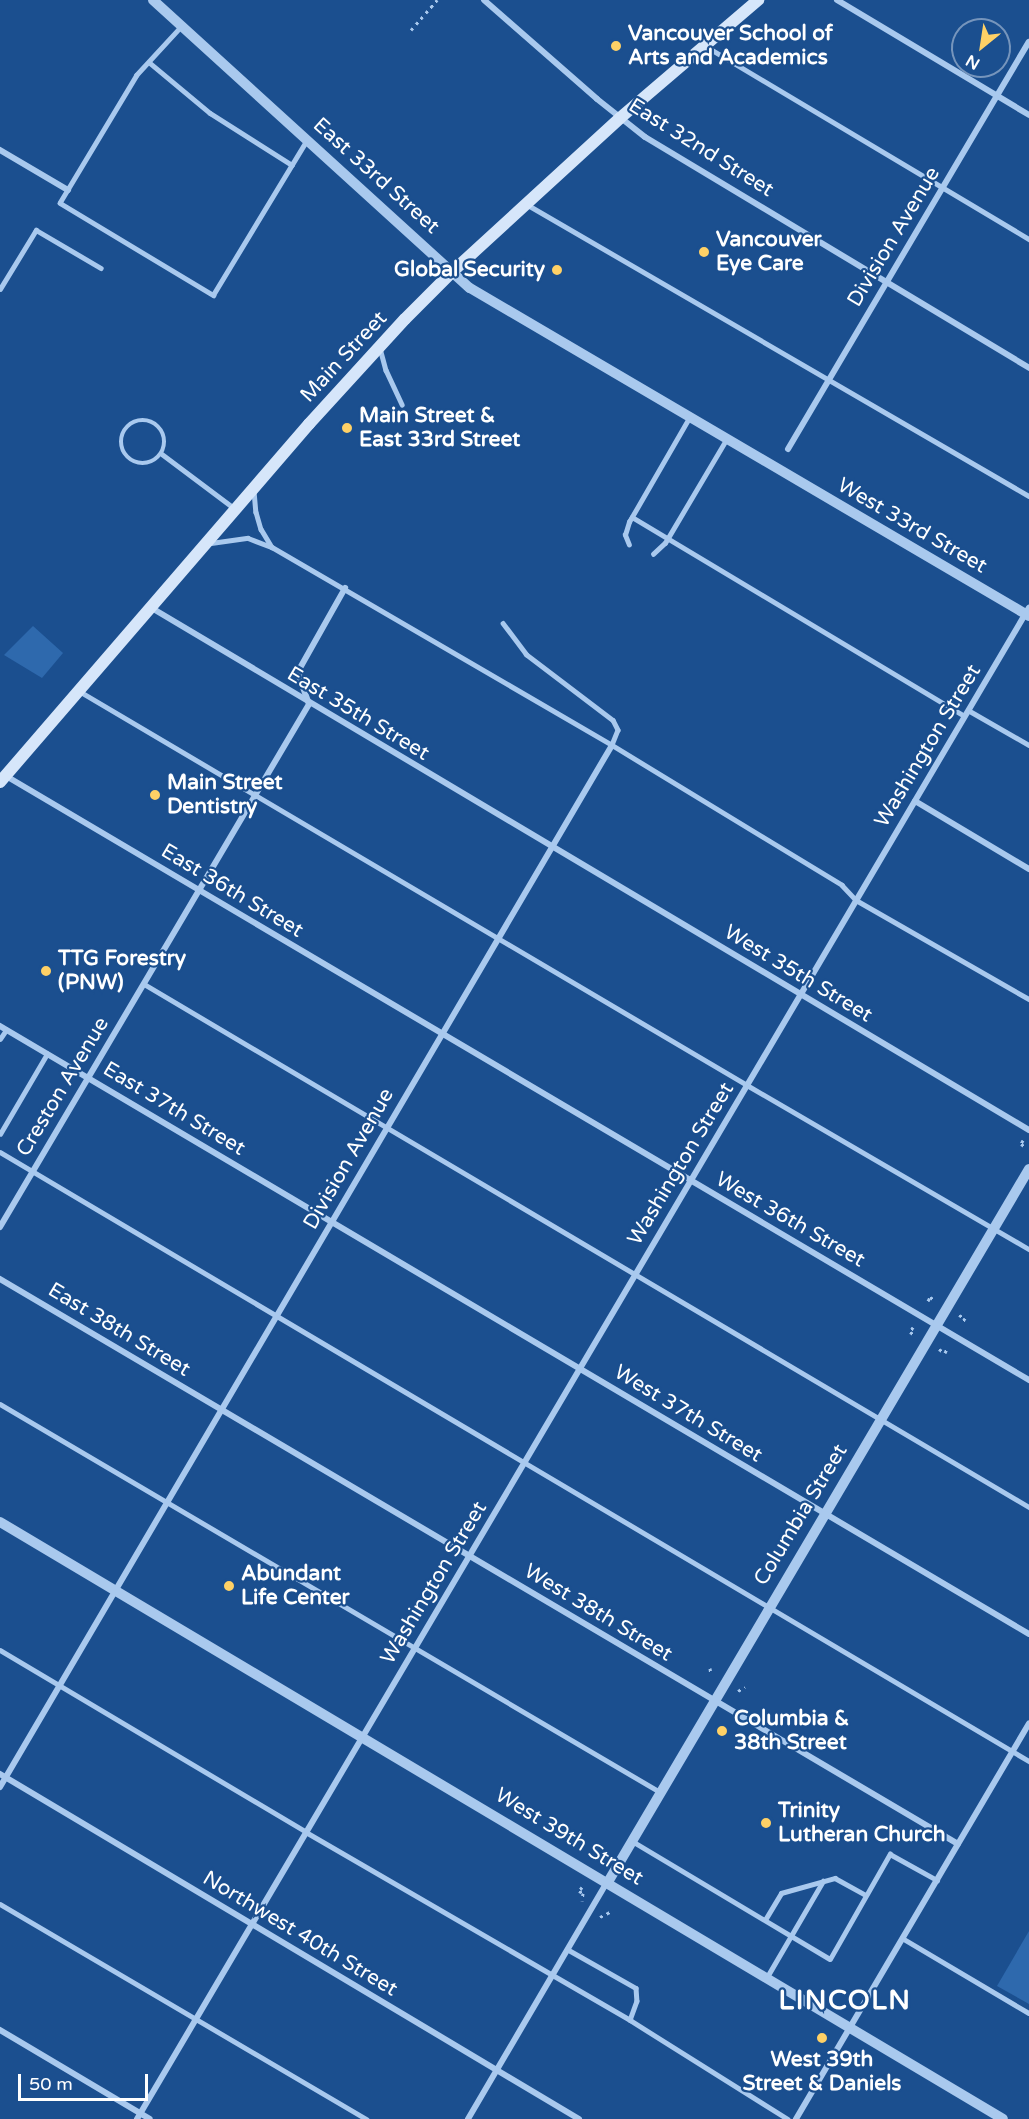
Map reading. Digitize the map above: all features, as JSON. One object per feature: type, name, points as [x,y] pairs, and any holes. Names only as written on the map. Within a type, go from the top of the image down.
[{"type":"main road","name":"Main Street","points":[[3,779],[254,487],[380,347],[452,272],[620,118],[758,0]]},
{"type":"street","name":"East 33rd Street","points":[[153,0],[470,288],[776,470]]},
{"type":"street","name":"East 32nd Street","points":[[484,0],[645,137],[1029,368]]},
{"type":"street","points":[[837,0],[1029,115]]},
{"type":"street","name":"Division Avenue","points":[[788,450],[1029,42]]},
{"type":"street","points":[[0,150],[68,190]]},
{"type":"street","name":"West 33rd Street","points":[[776,470],[1028,613]]},
{"type":"street","points":[[309,704],[299,677],[300,668],[345,588]]},
{"type":"street","name":"East 35th Street","points":[[150,607],[551,847]]},
{"type":"street","name":"Washington Street","points":[[138,2116],[964,716],[1028,613]]},
{"type":"street","name":"Creston Avenue","points":[[0,1227],[309,704]]},
{"type":"street","name":"Division Avenue","points":[[0,1787],[3,1776],[59,1685],[612,745]]},
{"type":"street","name":"East 36th Street","points":[[3,779],[199,891],[441,1034]]},
{"type":"street","points":[[915,801],[1029,869]]},
{"type":"street","name":"West 35th Street","points":[[551,847],[1029,1130]]},
{"type":"street","name":"East 37th Street","points":[[3,1028],[331,1221]]},
{"type":"street","name":"West 36th Street","points":[[441,1034],[1029,1380]]},
{"type":"street","name":"Columbia Street","points":[[608,1882],[1029,1169]]},
{"type":"street","name":"West 37th Street","points":[[331,1221],[1029,1634]]},
{"type":"street","name":"East 38th Street","points":[[0,1279],[221,1409]]},
{"type":"street","name":"West 38th Street","points":[[221,1409],[958,1844]]},
{"type":"street","name":"West 39th Street","points":[[0,1522],[1003,2119]]},
{"type":"street","points":[[796,2119],[1029,1723]]},
{"type":"street","name":"Northwest 40th Street","points":[[3,1776],[579,2119]]},
{"type":"street","points":[[468,2119],[608,1882]]},
{"type":"street","points":[[0,2030],[138,2116],[150,2119]]},
{"type":"lane","points":[[182,26],[137,75],[60,203],[213,295],[307,140]]},
{"type":"lane","points":[[705,45],[1029,239]]},
{"type":"lane","points":[[150,63],[210,113],[292,165]]},
{"type":"lane","points":[[526,204],[1029,496]]},
{"type":"lane","points":[[0,289],[36,230],[101,268]]},
{"type":"lane","points":[[380,347],[386,370],[402,404]]},
{"type":"lane","points":[[629,545],[625,535],[632,516],[689,418]]},
{"type":"lane","points":[[139,420],[156,423],[165,437],[162,454],[148,463],[131,460],[121,446],[125,429],[139,420]]},
{"type":"lane","points":[[653,554],[661,549],[668,539],[726,440]]},
{"type":"lane","points":[[162,454],[235,509]]},
{"type":"lane","points":[[254,487],[256,512],[261,529],[272,547]]},
{"type":"lane","points":[[632,516],[964,716]]},
{"type":"lane","points":[[205,544],[248,538],[272,547],[612,745],[842,885],[856,900],[1029,999]]},
{"type":"lane","points":[[503,623],[526,654],[613,720],[618,730],[612,745]]},
{"type":"lane","points":[[78,690],[1029,1249]]},
{"type":"lane","points":[[968,710],[1029,745]]},
{"type":"lane","points":[[144,984],[1029,1507]]},
{"type":"lane","points":[[0,1039],[3,1028]]},
{"type":"lane","points":[[0,1134],[47,1054]]},
{"type":"lane","points":[[0,1152],[1029,1761]]},
{"type":"lane","points":[[0,1404],[660,1792]]},
{"type":"lane","points":[[0,1650],[551,1976],[630,2020],[788,2119]]},
{"type":"lane","points":[[632,1841],[830,1959],[890,1854],[937,1880]]},
{"type":"lane","points":[[765,1920],[781,1893],[834,1878],[866,1895]]},
{"type":"lane","points":[[767,1978],[823,1881]]},
{"type":"lane","points":[[0,1904],[367,2119]]},
{"type":"lane","points":[[902,1938],[1029,2013]]},
{"type":"lane","points":[[567,1949],[636,1988],[637,2001],[630,2020]]},
{"type":"path","points":[[411,30],[437,0]]},
{"type":"path","points":[[1024,1139],[1021,1144],[1026,1147]]},
{"type":"path","points":[[928,1301],[930,1297],[935,1300]]},
{"type":"path","points":[[959,1315],[965,1318],[962,1323]]},
{"type":"path","points":[[913,1327],[910,1332],[915,1335]]},
{"type":"path","points":[[939,1349],[945,1353],[947,1348]]},
{"type":"path","points":[[710,1668],[711,1675]]},
{"type":"path","points":[[738,1691],[745,1687]]},
{"type":"path","points":[[582,1887],[579,1891],[583,1893]]},
{"type":"path","points":[[610,1910],[612,1911],[615,1907]]},
{"type":"shaded area","points":[[33,626],[63,653],[42,678],[4,655]]},
{"type":"shaded area","points":[[1029,1931],[1029,2004],[997,1986]]},
{"type":"place","name":"Vancouver School of Arts and Academics","points":[[616,46]]},
{"type":"place","name":"Vancouver Eye Care","points":[[704,252]]},
{"type":"place","name":"Global Security","points":[[557,270]]},
{"type":"place","name":"Main Street & East 33rd Street","points":[[347,428]]},
{"type":"place","name":"Main Street Dentistry","points":[[155,795]]},
{"type":"place","name":"TTG Forestry (PNW)","points":[[46,971]]},
{"type":"place","name":"Abundant Life Center","points":[[229,1586]]},
{"type":"place","name":"Columbia & 38th Street","points":[[722,1731]]},
{"type":"place","name":"Trinity Lutheran Church","points":[[766,1823]]},
{"type":"place","name":"West 39th Street & Daniels","points":[[822,2038]]},
{"type":"district","name":"LINCOLN","points":[[845,2001]]}]
